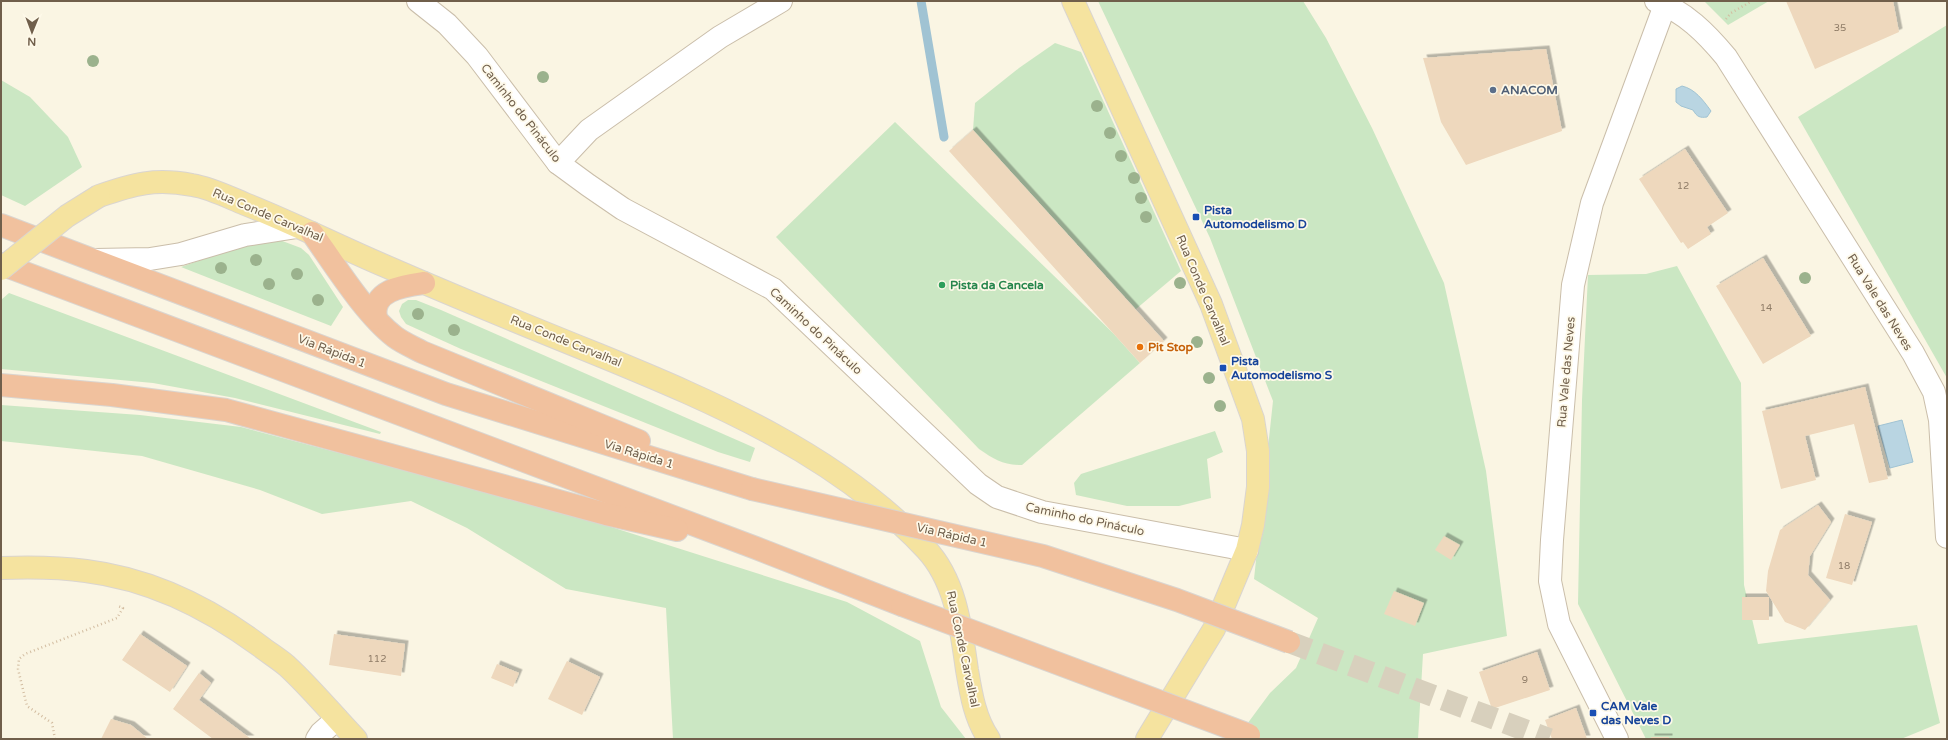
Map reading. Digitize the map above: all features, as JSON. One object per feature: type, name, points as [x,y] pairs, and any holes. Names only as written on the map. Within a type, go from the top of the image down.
[{"type":"highway","name":"Via Rápida 1","points":[[1,225],[446,394],[752,489],[1043,556],[1177,600],[1290,642]]},
{"type":"highway","points":[[305,230],[376,318],[395,337],[422,352],[666,452],[730,482]]},
{"type":"highway","points":[[1,264],[1249,735]]},
{"type":"highway","points":[[376,318],[376,306],[381,297],[404,286],[424,283]]},
{"type":"highway","points":[[1,385],[112,395],[226,410],[606,514],[756,548]]},
{"type":"main road","name":"Rua Conde Carvalhal","points":[[1073,1],[1211,304],[1253,419],[1258,451],[1258,487],[1253,524],[1247,550],[1214,629],[1147,739]]},
{"type":"main road","name":"Rua Conde Carvalhal","points":[[1,269],[67,216],[99,196],[142,182],[169,182],[196,185],[305,230],[348,251],[649,376],[755,424],[833,470],[880,505],[927,550],[940,566],[951,588],[972,698],[982,729],[989,739]]},
{"type":"main road","points":[[1,568],[53,567],[87,571],[120,577],[152,586],[184,600],[232,625],[286,666],[356,739]]},
{"type":"street","name":"Caminho do Pináculo","points":[[418,1],[447,24],[477,56],[558,163],[623,209],[773,289],[978,484],[997,497],[1042,512],[1247,550]]},
{"type":"street","points":[[558,163],[589,130],[720,37],[780,1]]},
{"type":"street","name":"Rua Vale das Neves","points":[[1617,739],[1559,624],[1550,581],[1552,540],[1573,285],[1592,204],[1660,3],[1693,22],[1710,37],[1726,57],[1913,353],[1934,392],[1940,420],[1947,537]]},
{"type":"street","points":[[94,260],[150,259],[181,254],[245,235],[305,230]]},
{"type":"street","points":[[317,739],[321,733],[337,719]]},
{"type":"path","points":[[1710,37],[1731,13],[1752,1]]},
{"type":"path","points":[[55,739],[52,723],[27,706],[18,669],[19,659],[25,654],[117,618],[123,608],[117,606]]},
{"type":"green space","points":[[1098,1],[1303,1],[1326,38],[1372,128],[1444,283],[1486,471],[1507,636],[1423,654],[1418,739],[1236,739],[1270,693],[1296,668],[1318,618],[1254,579],[1273,401],[1210,238]]},
{"type":"green space","points":[[1704,1],[1769,1],[1728,25]]},
{"type":"green space","points":[[1947,25],[1947,378],[1798,117]]},
{"type":"green space","points":[[1055,43],[1081,52],[1181,271],[1136,309],[973,130],[975,103],[1019,68]]},
{"type":"green space","points":[[1,80],[30,97],[68,137],[82,167],[25,206],[1,195]]},
{"type":"green space","name":"Pista da Cancela","points":[[895,122],[1113,333],[1140,363],[1022,465],[999,461],[979,449],[776,237]]},
{"type":"green space","points":[[277,239],[301,248],[309,255],[343,307],[331,326],[181,267],[226,251]]},
{"type":"green space","points":[[1677,266],[1741,383],[1744,585],[1758,644],[1917,625],[1940,723],[1901,739],[1646,739],[1578,604],[1582,400],[1588,275],[1646,274]]},
{"type":"green space","points":[[9,293],[381,432],[380,434],[235,398],[153,383],[1,369],[1,300]]},
{"type":"green space","points":[[408,300],[416,300],[441,310],[755,448],[750,462],[718,452],[461,349],[406,324],[399,311],[402,304]]},
{"type":"green space","points":[[1,405],[140,415],[241,427],[564,512],[847,602],[920,641],[941,707],[966,739],[673,739],[666,608],[566,589],[467,528],[411,501],[322,514],[260,490],[142,456],[1,441]]},
{"type":"green space","points":[[1215,431],[1223,452],[1207,459],[1211,498],[1179,506],[1127,506],[1076,495],[1074,483],[1081,474]]},
{"type":"water","points":[[1682,86],[1695,92],[1705,103],[1711,111],[1707,117],[1699,116],[1693,110],[1681,106],[1676,102],[1676,89]]},
{"type":"water","points":[[1902,420],[1913,462],[1890,468],[1878,426]]},
{"type":"building","points":[[1786,1],[1893,1],[1899,32],[1815,69]]},
{"type":"building","name":"ANACOM","points":[[1546,49],[1562,131],[1466,165],[1441,122],[1423,58]]},
{"type":"building","points":[[973,130],[1164,341],[1140,363],[949,151]]},
{"type":"building","points":[[1685,149],[1728,213],[1707,227],[1711,234],[1688,249],[1683,242],[1681,243],[1639,179]]},
{"type":"building","points":[[1763,258],[1811,336],[1763,364],[1716,286]]},
{"type":"building","points":[[1865,387],[1888,479],[1869,483],[1854,424],[1805,436],[1816,480],[1781,489],[1762,411]]},
{"type":"building","points":[[1818,505],[1831,522],[1810,556],[1808,575],[1830,600],[1805,630],[1785,622],[1766,591],[1768,571],[1780,530]]},
{"type":"building","points":[[1845,514],[1872,522],[1852,585],[1826,578]]},
{"type":"building","points":[[1444,536],[1460,545],[1451,560],[1435,550]]},
{"type":"building","points":[[1394,591],[1424,603],[1415,626],[1384,614]]},
{"type":"building","points":[[1742,597],[1769,597],[1769,620],[1742,620]]},
{"type":"building","points":[[140,634],[187,666],[170,692],[122,660]]},
{"type":"building","points":[[334,634],[405,644],[401,676],[329,665]]},
{"type":"building","points":[[1537,652],[1550,690],[1492,709],[1479,672]]},
{"type":"building","points":[[567,661],[600,677],[582,715],[548,699]]},
{"type":"building","points":[[497,664],[519,673],[513,687],[491,678]]},
{"type":"building","points":[[199,673],[211,683],[199,700],[251,739],[213,739],[173,709]]},
{"type":"building","points":[[1576,708],[1587,739],[1552,739],[1545,720]]},
{"type":"building","points":[[111,719],[131,725],[148,739],[101,739]]},
{"type":"building","points":[[1651,737],[1669,737],[1669,739],[1651,739]]},
{"type":"waterway","points":[[921,1],[944,137]]},
{"type":"tunnel","points":[[1289,642],[1549,739]]},
{"type":"place","name":"ANACOM","points":[[1493,90]]},
{"type":"place","name":"Pista Automodelismo D","points":[[1196,217]]},
{"type":"place","name":"Pista da Cancela","points":[[942,285]]},
{"type":"place","name":"Pit Stop","points":[[1140,347]]},
{"type":"place","name":"Pista Automodelismo S","points":[[1223,368]]},
{"type":"place","name":"CAM Vale das Neves D","points":[[1593,713]]}]
